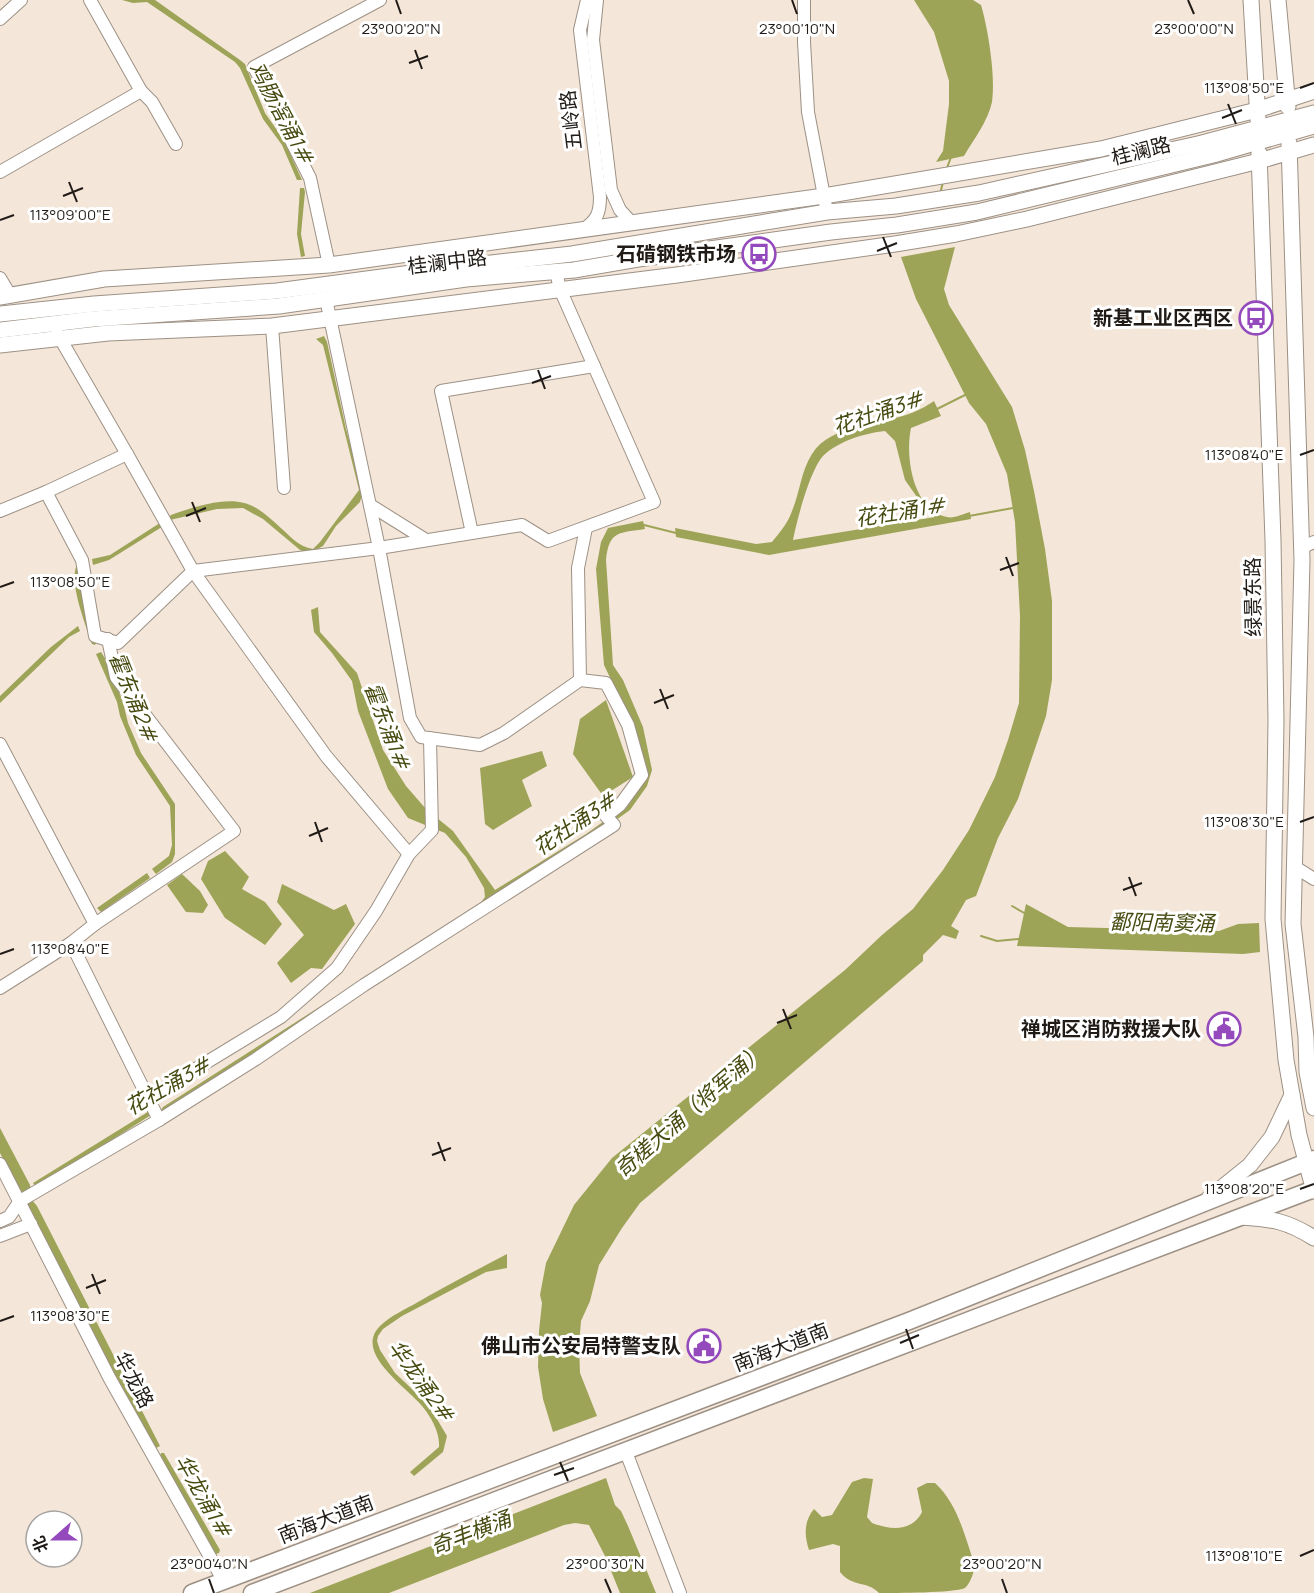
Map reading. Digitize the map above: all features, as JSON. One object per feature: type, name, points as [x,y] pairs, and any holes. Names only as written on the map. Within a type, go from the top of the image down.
[{"type":"highway","name":"南海大道南","points":[[192,1593],[909,1321],[1310,1161]]},
{"type":"highway","points":[[252,1593],[1314,1190]]},
{"type":"main road","name":"绿景东路","points":[[1251,0],[1259,135],[1268,373],[1276,720],[1273,919],[1286,1060],[1292,1095],[1310,1161],[1314,1190]]},
{"type":"main road","points":[[1278,0],[1289,127],[1288,152],[1308,545],[1293,924],[1306,1037],[1307,1072],[1314,1108]]},
{"type":"main road","points":[[3,298],[104,279],[328,265],[824,196],[1101,149],[1257,110],[1314,91]]},
{"type":"main road","name":"桂澜路","points":[[1289,127],[1314,113]]},
{"type":"main road","name":"桂澜路","points":[[897,225],[978,212],[1289,127],[1314,126]]},
{"type":"main road","name":"桂澜路","points":[[896,206],[979,193],[1259,135]]},
{"type":"main road","points":[[0,345],[108,333],[272,326],[677,275],[895,244],[1027,219],[1314,145]]},
{"type":"main road","name":"桂澜中路","points":[[0,314],[94,304],[277,291],[572,254],[827,212],[896,206]]},
{"type":"main road","points":[[697,214],[747,220],[775,220]]},
{"type":"main road","name":"桂澜中路","points":[[0,330],[279,306],[466,279],[556,272],[831,232],[897,225]]},
{"type":"main road","points":[[464,266],[477,258],[513,252],[560,233]]},
{"type":"main road","points":[[328,265],[358,280]]},
{"type":"main road","points":[[1306,1037],[1314,1060]]},
{"type":"main road","points":[[1204,1203],[1250,1165],[1272,1137],[1292,1095]]},
{"type":"main road","points":[[1241,1217],[1274,1219],[1296,1227],[1314,1238]]},
{"type":"street","points":[[0,19],[21,0]]},
{"type":"street","points":[[90,0],[141,91],[152,102],[176,144]]},
{"type":"street","points":[[328,265],[310,178],[254,67],[380,0]]},
{"type":"street","name":"五岭路","points":[[584,230],[594,222],[600,212],[599,184],[580,30],[586,0]]},
{"type":"street","name":"五岭路","points":[[597,0],[593,40],[611,190],[620,210],[632,223]]},
{"type":"street","points":[[804,0],[808,112],[827,212]]},
{"type":"street","points":[[0,172],[141,91]]},
{"type":"street","points":[[599,184],[604,195],[611,190]]},
{"type":"street","points":[[46,492],[82,560],[96,636],[118,643],[193,571],[380,548],[522,525],[548,541],[654,502],[560,289],[556,272]]},
{"type":"street","points":[[0,278],[3,298]]},
{"type":"street","points":[[154,1110],[256,1059],[364,985],[561,861],[610,821],[606,816],[620,805],[642,775],[628,725],[606,683],[580,680],[504,733],[480,745],[421,737],[410,718],[380,548],[326,299]]},
{"type":"street","points":[[52,324],[193,571],[326,756],[409,854]]},
{"type":"street","points":[[272,326],[284,488]]},
{"type":"street","points":[[472,533],[441,391],[594,366]]},
{"type":"street","points":[[0,510],[46,492],[127,454]]},
{"type":"street","points":[[370,505],[426,540]]},
{"type":"street","points":[[580,680],[578,568],[586,528]]},
{"type":"street","points":[[0,988],[71,943],[95,924],[234,831],[116,677],[108,639]]},
{"type":"street","points":[[0,1221],[9,1217],[20,1201],[154,1110],[281,1017],[337,968],[376,911],[409,854],[432,830],[430,738]]},
{"type":"street","points":[[0,744],[95,924]]},
{"type":"street","points":[[1295,867],[1314,879]]},
{"type":"street","points":[[71,943],[154,1110]]},
{"type":"street","name":"华龙路","points":[[0,1164],[111,1379],[223,1580]]},
{"type":"street","points":[[0,1236],[31,1224]]},
{"type":"street","points":[[627,1452],[680,1593]]},
{"type":"water","points":[[122,0],[155,0],[245,64],[265,113],[284,140],[302,180],[297,180],[282,145],[263,119],[240,68],[235,62],[147,2],[133,3]]},
{"type":"water","points":[[914,0],[973,0],[981,5],[991,53],[992,102],[984,123],[964,156],[936,162],[943,151],[949,104],[949,81],[934,32]]},
{"type":"water","points":[[300,188],[304,188],[305,192],[301,234],[305,256],[301,257],[297,234]]},
{"type":"water","points":[[955,247],[944,289],[949,305],[1012,407],[1034,491],[1052,601],[1052,680],[1046,716],[1018,799],[998,838],[976,896],[966,900],[951,926],[959,931],[956,939],[943,935],[923,955],[923,961],[640,1203],[599,1265],[590,1301],[581,1321],[580,1373],[597,1416],[553,1432],[543,1399],[538,1367],[542,1303],[540,1295],[546,1263],[574,1205],[612,1158],[845,970],[913,909],[943,870],[969,830],[995,777],[1008,740],[1019,703],[1020,616],[1015,522],[1007,474],[986,424],[969,403],[916,299],[901,257]]},
{"type":"water","points":[[324,336],[363,491],[360,502],[336,526],[323,546],[309,554],[300,550],[263,519],[243,508],[217,509],[170,520],[168,518],[171,515],[197,507],[217,502],[236,502],[260,510],[303,546],[313,549],[320,542],[359,490],[323,345],[316,339]]},
{"type":"water","points":[[934,401],[941,416],[911,428],[909,452],[914,480],[926,504],[935,512],[955,517],[970,512],[971,519],[769,555],[676,537],[675,528],[756,544],[772,542],[788,520],[805,467],[821,444],[845,431],[917,411]],"holes":[[[885,431],[895,441],[905,480],[924,507],[935,517],[793,540],[809,483],[824,455],[853,438],[869,434]]]},
{"type":"water","points":[[163,521],[165,525],[109,560],[93,565],[92,559],[110,555]]},
{"type":"water","points":[[643,521],[645,529],[622,533],[613,538],[606,560],[613,665],[623,680],[643,727],[652,770],[647,786],[630,810],[556,863],[163,1114],[161,1110],[163,1107],[479,905],[485,897],[484,888],[466,857],[445,833],[408,818],[388,789],[358,711],[352,681],[314,632],[311,610],[318,607],[320,632],[357,673],[383,750],[406,786],[426,809],[453,831],[495,890],[586,834],[621,809],[640,783],[635,730],[604,665],[596,569],[601,542],[608,528]]},
{"type":"water","points":[[77,565],[95,645],[92,644],[76,592]]},
{"type":"water","points":[[78,626],[80,631],[69,637],[0,703],[0,696],[51,647]]},
{"type":"water","points":[[101,652],[123,702],[128,723],[141,753],[175,804],[175,854],[172,862],[156,874],[152,869],[169,856],[172,845],[170,806],[136,755],[120,716],[117,702],[96,654]]},
{"type":"water","points":[[606,700],[633,777],[603,796],[573,754],[580,719]]},
{"type":"water","points":[[542,751],[547,766],[522,780],[532,806],[493,830],[485,824],[480,768]]},
{"type":"water","points":[[225,851],[249,877],[242,889],[265,902],[282,924],[265,945],[225,918],[201,879],[208,861]]},
{"type":"water","points":[[147,873],[150,878],[101,912],[97,908]]},
{"type":"water","points":[[182,874],[200,891],[208,905],[203,913],[186,912],[167,885]]},
{"type":"water","points":[[282,884],[334,910],[346,904],[355,924],[322,969],[311,968],[291,983],[277,963],[304,935],[277,902]]},
{"type":"water","points":[[1026,904],[1068,927],[1219,931],[1238,924],[1259,923],[1260,952],[1243,954],[1017,946]]},
{"type":"water","points":[[151,1110],[151,1115],[36,1188],[33,1183]]},
{"type":"water","points":[[0,1128],[30,1185],[31,1190],[24,1195],[0,1153]]},
{"type":"water","points":[[32,1200],[160,1446],[156,1448],[88,1326],[34,1220],[27,1202]]},
{"type":"water","points":[[507,1254],[507,1268],[486,1272],[402,1316],[383,1329],[378,1336],[380,1350],[395,1373],[428,1404],[447,1436],[443,1452],[414,1476],[410,1472],[439,1447],[438,1436],[432,1420],[422,1406],[377,1358],[373,1347],[373,1336],[380,1326],[393,1316]]},
{"type":"water","points":[[161,1453],[164,1453],[220,1550],[219,1553],[216,1554],[160,1457]]},
{"type":"water","name":"奇丰横涌","points":[[606,1478],[615,1505],[621,1511],[628,1526],[656,1593],[620,1593],[589,1525],[575,1523],[564,1525],[389,1593],[310,1593]]},
{"type":"water","points":[[864,1478],[873,1479],[867,1517],[872,1523],[886,1527],[900,1528],[918,1519],[922,1512],[917,1488],[927,1483],[935,1483],[943,1491],[960,1522],[975,1566],[965,1588],[937,1592],[879,1593],[869,1586],[850,1580],[840,1572],[840,1546],[833,1544],[809,1550],[806,1528],[808,1518],[814,1509],[822,1517],[832,1515],[852,1482]]},
{"type":"waterway","name":"奇槎大涌（将军涌）","points":[[947,168],[951,157]]},
{"type":"waterway","name":"奇槎大涌（将军涌）","points":[[940,194],[943,182]]},
{"type":"waterway","name":"花社涌3#","points":[[937,409],[967,394]]},
{"type":"waterway","name":"花社涌1#","points":[[969,516],[1013,508]]},
{"type":"waterway","name":"花社涌3#","points":[[644,525],[676,533]]},
{"type":"waterway","name":"鄱阳南窦涌","points":[[1012,906],[1026,914]]},
{"type":"waterway","name":"鄱阳南窦涌","points":[[981,936],[997,941],[1019,939]]},
{"type":"place","name":"石𬒔钢铁市场","points":[[759,254]]},
{"type":"place","name":"新基工业区西区","points":[[1256,318]]},
{"type":"place","name":"禅城区消防救援大队","points":[[1224,1029]]},
{"type":"place","name":"佛山市公安局特警支队","points":[[704,1346]]},
{"type":"water label","name":"鸡肠滘涌1#","points":[[281,113]]},
{"type":"water label","name":"霍东涌2#","points":[[133,697]]},
{"type":"water label","name":"霍东涌1#","points":[[387,726]]},
{"type":"water label","name":"华龙涌2#","points":[[421,1381]]},
{"type":"water label","name":"华龙涌1#","points":[[203,1496]]}]
